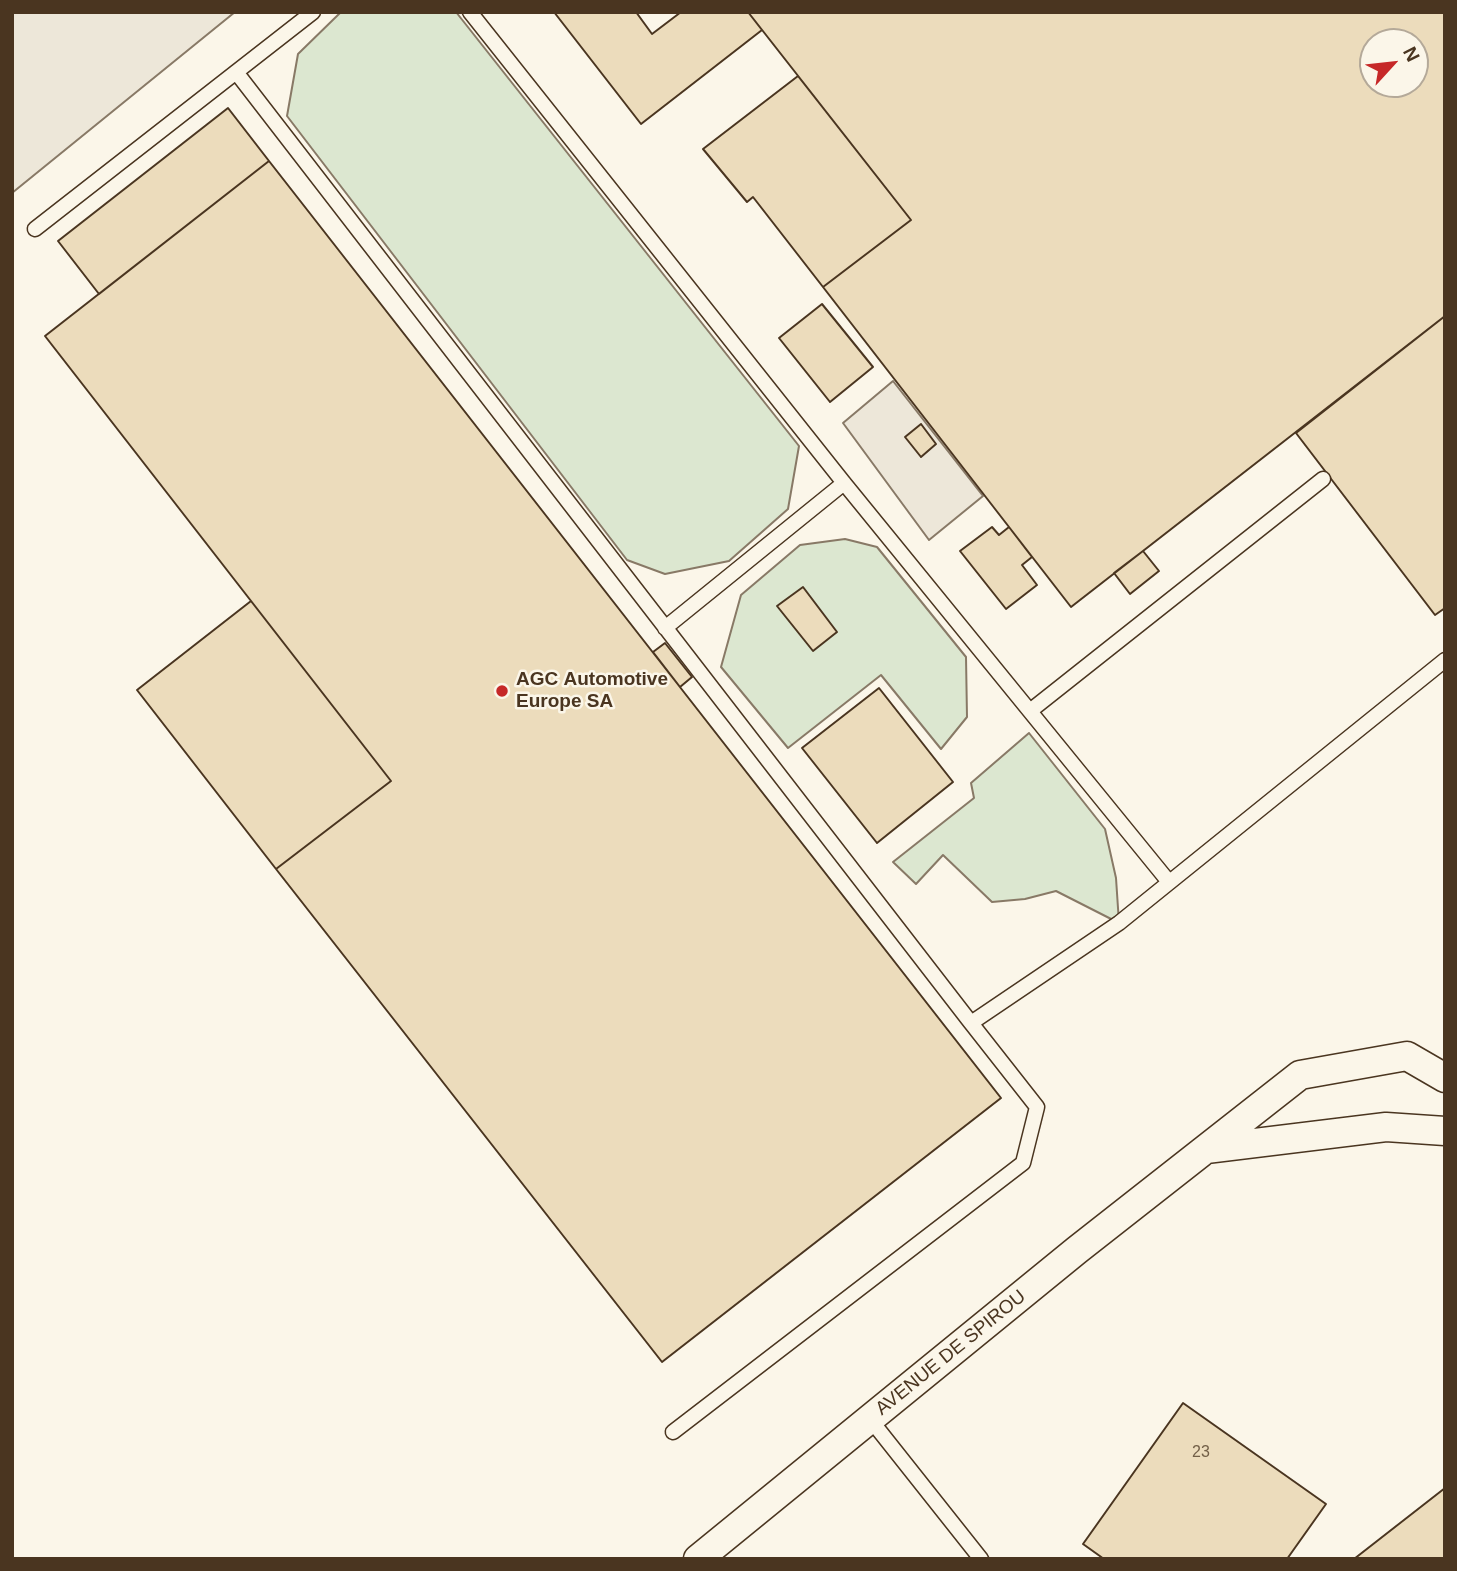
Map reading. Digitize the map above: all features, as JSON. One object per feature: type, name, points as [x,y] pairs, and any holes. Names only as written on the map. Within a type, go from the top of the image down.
[{"type":"street","name":"AVENUE DE SPIROU","points":[[698,1559],[1300,1075],[1407,1056],[1445,1077]]},
{"type":"street","points":[[1206,1149],[1386,1127],[1445,1131]]},
{"type":"lane","points":[[35,229],[313,12]]},
{"type":"lane","points":[[470,12],[844,482],[1169,882]]},
{"type":"lane","points":[[236,72],[1037,1107],[1023,1163],[673,1432]]},
{"type":"lane","points":[[1030,711],[1324,479]]},
{"type":"lane","points":[[665,628],[844,482]]},
{"type":"lane","points":[[971,1023],[1119,923],[1445,660]]},
{"type":"lane","points":[[870,1419],[981,1559]]},
{"type":"green space","points":[[341,12],[456,12],[799,446],[788,509],[729,561],[665,574],[627,560],[287,116],[298,54]]},
{"type":"green space","points":[[845,539],[877,547],[966,657],[967,717],[941,749],[881,675],[788,748],[721,667],[741,595],[800,545]]},
{"type":"green space","points":[[1029,733],[1105,829],[1116,878],[1119,923],[1056,891],[1025,899],[992,902],[943,855],[916,884],[893,862],[974,798],[971,783]]},
{"type":"shaded area","points":[[12,12],[235,12],[12,193]]},
{"type":"shaded area","points":[[893,381],[983,496],[929,540],[843,423]]},
{"type":"building","points":[[554,12],[636,12],[652,34],[681,12],[748,12],[762,30],[641,124]]},
{"type":"building","points":[[748,12],[1445,12],[1445,316],[1071,607],[823,287],[911,220]]},
{"type":"building","points":[[798,76],[911,220],[823,287],[753,197],[747,202],[703,149]]},
{"type":"building","points":[[228,108],[269,161],[99,294],[58,241]]},
{"type":"building","name":"AGC Automotive Europe SA","points":[[269,161],[1001,1098],[662,1362],[276,869],[391,781],[45,336]]},
{"type":"building","points":[[822,304],[873,367],[830,402],[779,338]]},
{"type":"building","points":[[1445,316],[1445,608],[1435,615],[1296,433]]},
{"type":"building","points":[[921,424],[936,444],[921,457],[905,437]]},
{"type":"building","points":[[992,527],[999,535],[1009,527],[1032,557],[1022,565],[1037,585],[1006,609],[960,551]]},
{"type":"building","points":[[1143,551],[1159,571],[1130,594],[1114,573]]},
{"type":"building","points":[[803,587],[837,632],[813,651],[777,606]]},
{"type":"building","points":[[251,601],[391,781],[276,869],[137,690]]},
{"type":"building","points":[[665,643],[692,677],[680,687],[653,652]]},
{"type":"building","points":[[879,688],[953,782],[877,843],[802,748]]},
{"type":"building","points":[[1183,1403],[1326,1504],[1287,1559],[1104,1559],[1083,1544]]},
{"type":"building","points":[[1445,1488],[1445,1559],[1354,1559]]},
{"type":"place","name":"AGC Automotive Europe SA","points":[[502,691]]}]
